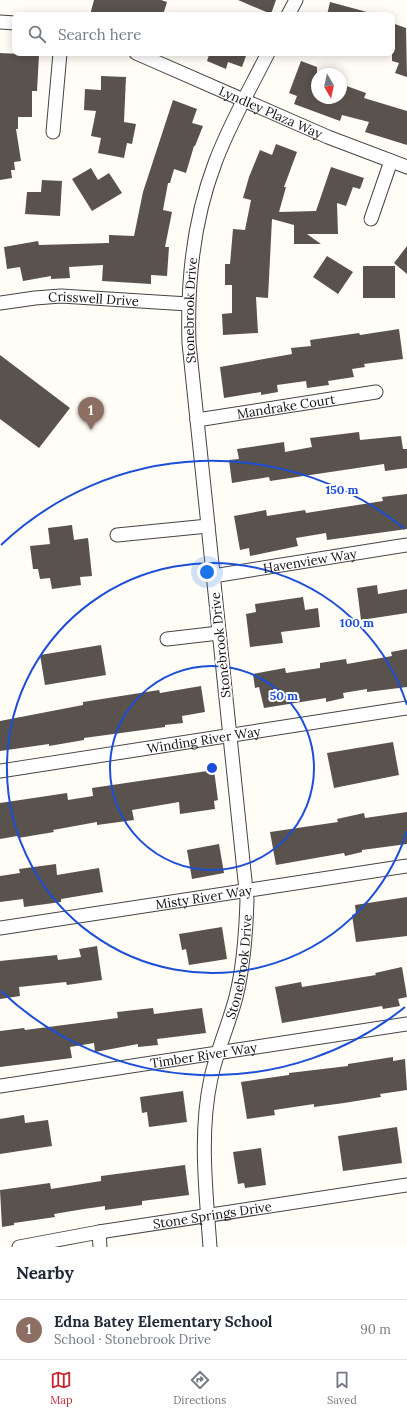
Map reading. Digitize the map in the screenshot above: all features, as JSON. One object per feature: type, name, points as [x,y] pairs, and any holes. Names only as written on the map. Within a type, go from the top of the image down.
[{"type":"street","points":[[290,12],[296,0]]},
{"type":"street","points":[[0,22],[12,23]]},
{"type":"street","points":[[53,132],[60,56]]},
{"type":"street","name":"Lyndley Plaza Way","points":[[143,56],[328,137],[407,167]]},
{"type":"street","name":"Stonebrook Drive","points":[[210,1247],[204,1146],[205,1112],[217,1053],[236,997],[243,963],[246,935],[246,891],[189,343],[188,304],[190,267],[196,229],[205,192],[227,135],[266,56]]},
{"type":"street","points":[[371,219],[391,161]]},
{"type":"street","name":"Crisswell Drive","points":[[0,303],[61,296],[188,304]]},
{"type":"street","name":"Mandrake Court","points":[[197,420],[376,392]]},
{"type":"street","points":[[117,535],[208,526]]},
{"type":"street","name":"Havenview Way","points":[[213,576],[407,545]]},
{"type":"street","points":[[167,639],[219,633]]},
{"type":"street","name":"Winding River Way","points":[[0,771],[407,708]]},
{"type":"street","name":"Misty River Way","points":[[0,928],[407,866]]},
{"type":"street","name":"Timber River Way","points":[[0,1086],[407,1024]]},
{"type":"street","name":"Stone Springs Drive","points":[[19,1247],[99,1232],[407,1185]]},
{"type":"street","points":[[99,1232],[100,1247]]},
{"type":"building","points":[[94,0],[161,0],[167,2],[164,12],[91,12]]},
{"type":"building","points":[[238,0],[276,0],[272,12],[266,12]]},
{"type":"building","points":[[330,2],[367,12],[328,12]]},
{"type":"building","points":[[395,24],[406,28],[407,77],[395,73],[399,63],[392,61],[392,56],[395,56]]},
{"type":"building","points":[[0,53],[12,54],[12,56],[39,56],[37,91],[32,91],[32,117],[18,117],[18,129],[16,129],[21,161],[14,162],[15,170],[11,170],[12,178],[0,180]]},
{"type":"building","points":[[209,56],[246,56],[242,67],[228,62],[226,69],[207,61]]},
{"type":"building","points":[[301,61],[317,67],[311,68],[311,104],[347,104],[347,86],[366,93],[364,98],[407,111],[407,145],[365,132],[369,122],[342,115],[340,121],[294,104],[297,96],[289,93]]},
{"type":"building","points":[[101,76],[126,77],[124,122],[136,124],[132,144],[127,143],[124,158],[98,153],[101,138],[91,136],[96,111],[84,110],[85,89],[101,90]]},
{"type":"building","points":[[173,100],[197,109],[192,123],[203,126],[194,146],[186,173],[174,169],[170,183],[168,183],[163,210],[172,212],[165,247],[169,247],[167,276],[151,275],[151,284],[102,281],[103,265],[69,267],[70,278],[51,279],[51,276],[23,281],[20,267],[7,269],[4,247],[38,241],[39,245],[109,243],[109,235],[134,236],[143,192]]},
{"type":"building","points":[[276,144],[297,152],[284,187],[286,187],[279,212],[316,211],[331,167],[364,178],[360,189],[353,187],[346,206],[337,203],[338,234],[307,234],[321,244],[294,244],[294,225],[272,219],[268,298],[256,297],[258,333],[223,335],[222,314],[232,313],[232,285],[225,285],[225,264],[230,264],[233,229],[245,230],[251,200],[243,198],[249,177],[260,150],[272,155]]},
{"type":"building","points":[[91,168],[98,180],[109,173],[122,193],[92,211],[72,179]]},
{"type":"building","points":[[42,180],[62,181],[60,216],[25,214],[27,192],[41,192]]},
{"type":"building","points":[[407,246],[407,274],[394,263]]},
{"type":"building","points":[[327,256],[353,272],[338,294],[313,277]]},
{"type":"building","points":[[363,266],[395,266],[395,298],[363,298]]},
{"type":"building","points":[[399,329],[403,359],[364,364],[365,367],[352,369],[354,377],[328,381],[329,385],[307,388],[306,381],[277,385],[278,392],[261,395],[261,392],[224,398],[220,367],[292,354],[291,348],[311,346],[310,340]]},
{"type":"building","points":[[0,355],[70,408],[39,448],[0,419]]},
{"type":"building","points":[[359,432],[360,440],[401,436],[403,449],[407,449],[407,468],[385,471],[384,464],[270,481],[269,477],[232,483],[229,460],[239,459],[237,449],[284,442],[285,452],[312,447],[310,438]]},
{"type":"building","points":[[407,494],[407,529],[327,540],[326,533],[296,538],[298,546],[250,556],[249,548],[240,550],[234,516],[266,510],[267,516],[305,510],[306,513],[383,501],[382,497]]},
{"type":"building","points":[[72,525],[74,540],[88,538],[92,576],[80,577],[81,585],[52,589],[50,578],[40,579],[38,569],[33,569],[30,546],[50,544],[48,528]]},
{"type":"building","points":[[377,585],[378,594],[407,589],[407,613],[361,620],[357,588]]},
{"type":"building","points":[[303,597],[305,610],[318,608],[320,627],[281,632],[283,643],[250,647],[246,614],[256,612],[255,604]]},
{"type":"building","points":[[101,645],[106,675],[45,685],[40,655]]},
{"type":"building","points":[[407,649],[407,687],[367,692],[367,689],[343,693],[344,698],[326,702],[326,698],[264,708],[259,687],[255,688],[253,674],[285,668],[286,673],[320,668],[320,663],[346,659],[347,664],[392,656],[391,652]]},
{"type":"building","points":[[201,686],[205,712],[182,716],[183,723],[165,725],[165,727],[84,738],[84,740],[49,746],[49,744],[0,751],[0,721],[83,705],[83,702],[159,690],[160,693]]},
{"type":"building","points":[[393,742],[399,775],[334,788],[327,753]]},
{"type":"building","points":[[214,770],[218,800],[214,801],[215,809],[180,814],[179,802],[132,810],[134,820],[97,825],[97,822],[53,830],[54,832],[18,838],[17,836],[0,839],[0,803],[67,793],[68,800],[93,796],[92,788]]},
{"type":"building","points":[[407,812],[407,844],[362,850],[362,852],[345,856],[344,853],[276,865],[270,832],[338,822],[337,819],[364,813],[365,818]]},
{"type":"building","points":[[219,844],[224,873],[192,879],[187,850]]},
{"type":"building","points":[[56,864],[57,875],[99,868],[103,892],[61,899],[61,902],[24,907],[23,899],[0,902],[0,876],[20,873],[19,869]]},
{"type":"building","points":[[407,897],[407,936],[356,942],[352,915],[356,914],[355,905]]},
{"type":"building","points":[[222,927],[227,959],[189,965],[186,949],[182,950],[179,934]]},
{"type":"building","points":[[97,946],[102,980],[67,985],[66,982],[19,987],[20,996],[0,999],[0,961],[57,955],[58,960],[81,957],[79,949]]},
{"type":"building","points":[[402,967],[407,997],[398,999],[400,1006],[383,1009],[382,1006],[282,1023],[275,987],[301,982],[302,987],[376,975],[375,973]]},
{"type":"building","points":[[153,1008],[154,1014],[202,1008],[206,1033],[157,1039],[158,1045],[138,1047],[138,1044],[95,1052],[94,1043],[70,1047],[72,1058],[0,1067],[0,1031],[24,1028],[25,1030],[118,1018],[117,1012]]},
{"type":"building","points":[[393,1057],[393,1061],[405,1059],[407,1090],[380,1094],[381,1097],[344,1103],[314,1107],[314,1104],[274,1110],[275,1115],[247,1119],[241,1082],[289,1075],[289,1073],[348,1066],[348,1064]]},
{"type":"building","points":[[183,1091],[187,1122],[149,1127],[147,1112],[142,1113],[140,1097]]},
{"type":"building","points":[[24,1115],[25,1123],[48,1120],[52,1146],[0,1154],[0,1119]]},
{"type":"building","points":[[397,1127],[402,1163],[343,1171],[338,1136]]},
{"type":"building","points":[[261,1148],[266,1185],[245,1188],[244,1183],[238,1184],[233,1152]]},
{"type":"building","points":[[185,1165],[189,1195],[142,1201],[142,1205],[105,1210],[105,1206],[54,1214],[55,1217],[14,1223],[14,1225],[2,1227],[0,1190],[50,1183],[51,1189],[101,1181],[101,1176]]},
{"type":"place","name":"Edna Batey Elementary School","points":[[91,430]]}]
